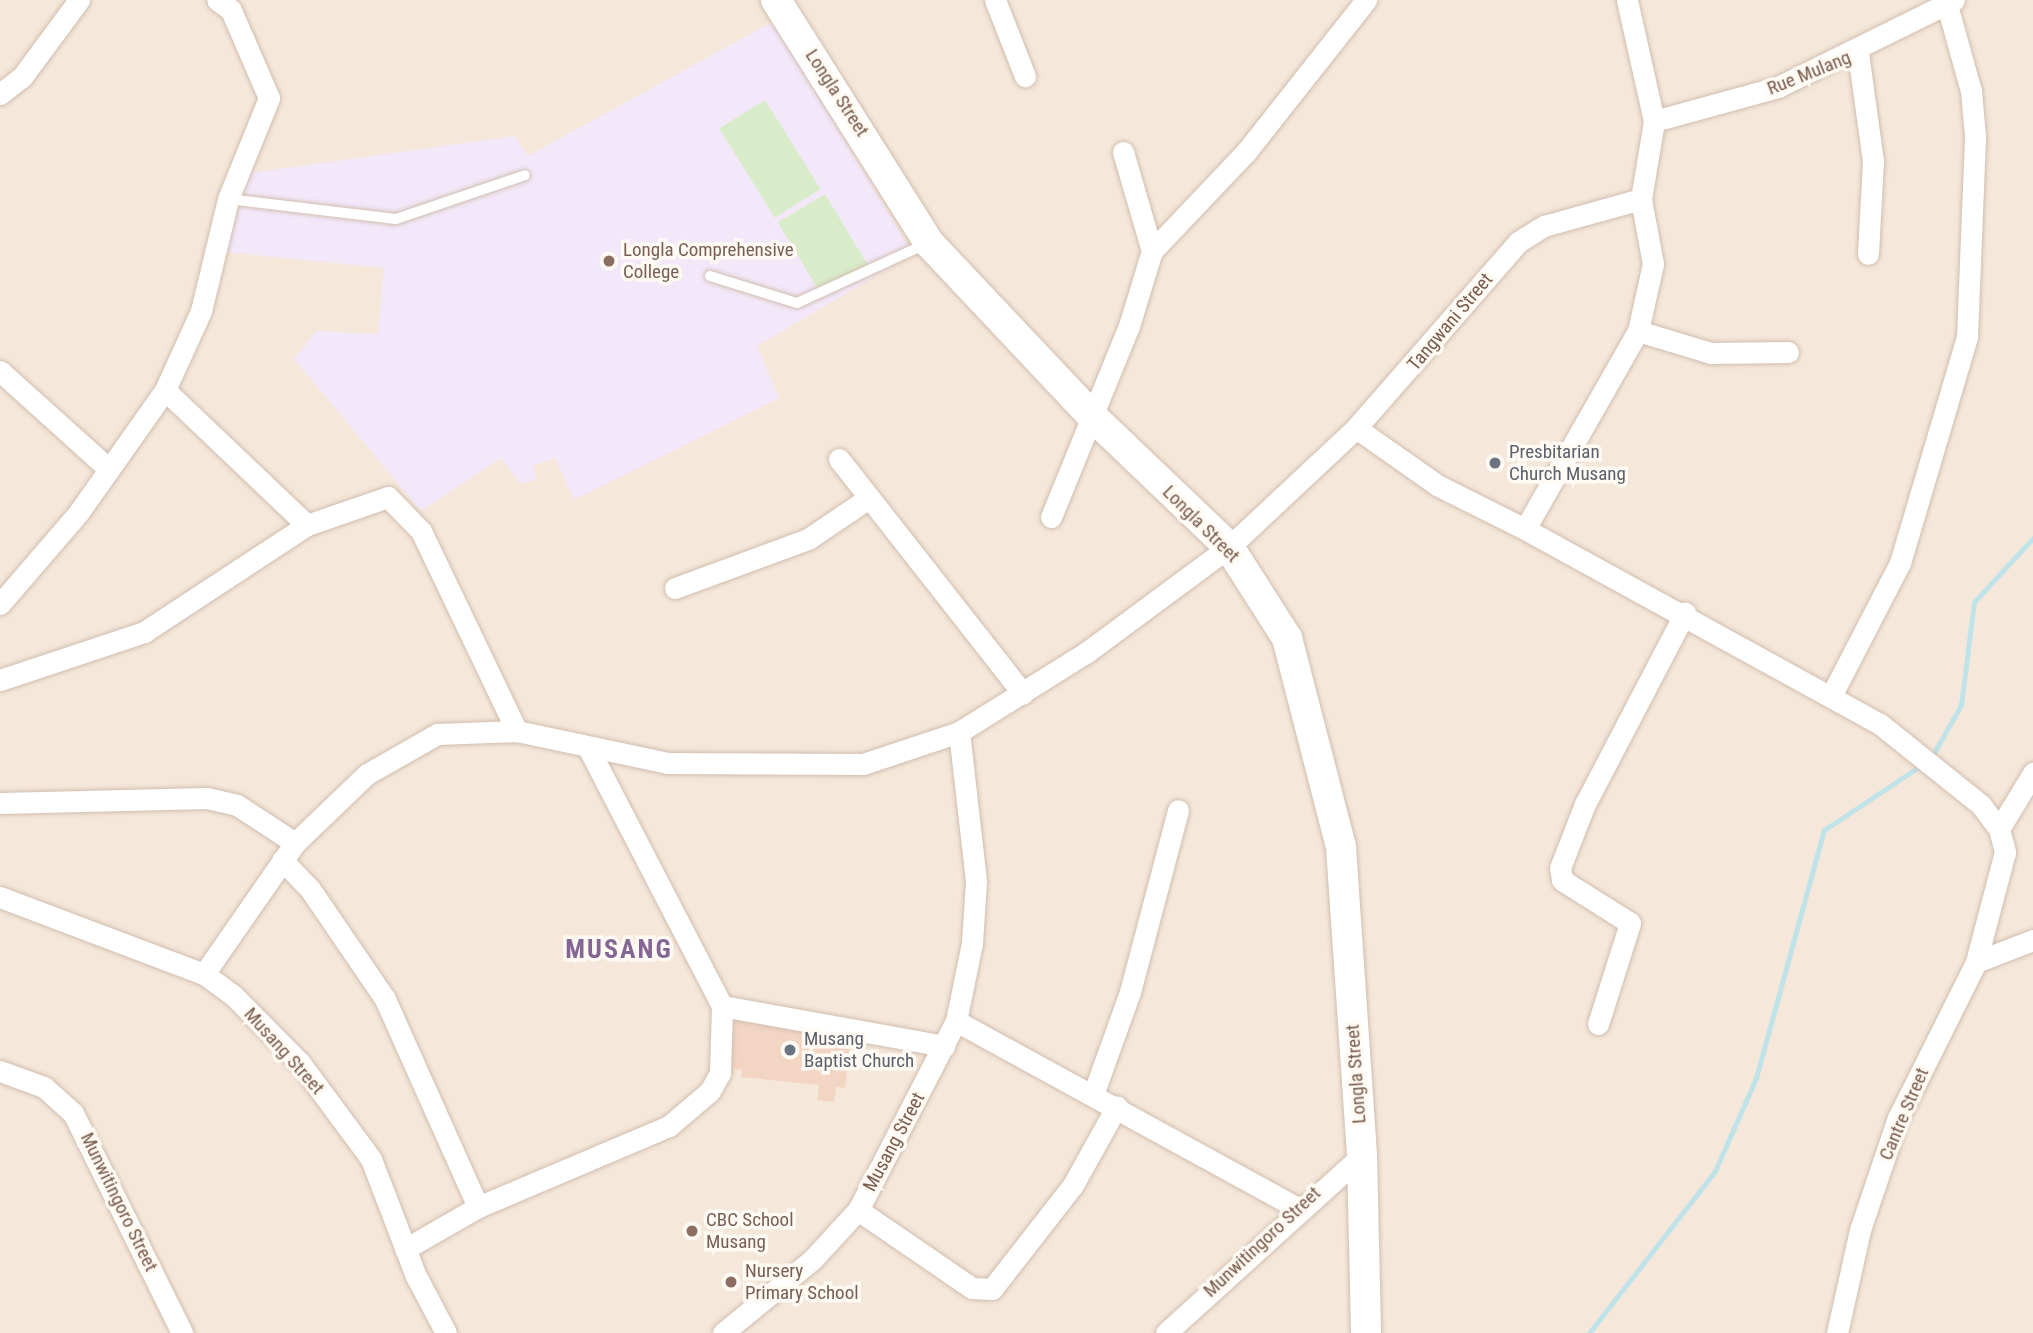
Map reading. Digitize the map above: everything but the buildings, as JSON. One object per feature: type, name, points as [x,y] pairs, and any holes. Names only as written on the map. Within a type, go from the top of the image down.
[{"type":"main road","name":"Longla Street","points":[[776,0],[929,243],[1094,418],[1229,547],[1287,638],[1328,779],[1341,847],[1362,1154],[1366,1333]]},
{"type":"street","points":[[0,94],[22,77],[79,0]]},
{"type":"street","points":[[0,604],[109,469],[165,390],[201,311],[228,199],[269,98],[231,10],[217,0]]},
{"type":"street","points":[[995,0],[1025,76]]},
{"type":"street","points":[[1051,517],[1094,418],[1152,251],[1246,152],[1366,0]]},
{"type":"street","points":[[1525,529],[1638,331],[1653,264],[1641,199],[1654,121],[1627,0]]},
{"type":"street","points":[[1831,696],[1900,563],[1967,337],[1975,136],[1970,91],[1950,2]]},
{"type":"street","name":"Rue Mulang","points":[[1654,121],[1778,88],[1858,53],[1950,2]]},
{"type":"street","points":[[1858,53],[1873,161],[1868,254]]},
{"type":"street","points":[[1123,152],[1152,251]]},
{"type":"street","name":"Tangwani Street","points":[[204,974],[295,843],[368,774],[437,734],[517,731],[589,749],[667,763],[811,768],[894,758],[959,732],[1023,694],[1229,547],[1356,428],[1518,242],[1544,226],[1641,199]]},
{"type":"street","points":[[1638,331],[1711,353],[1788,352]]},
{"type":"street","points":[[0,371],[109,469]]},
{"type":"street","points":[[165,390],[307,525]]},
{"type":"street","points":[[1356,428],[1437,485],[1685,613],[1831,696],[1922,757],[1999,829],[2033,773]]},
{"type":"street","points":[[839,459],[867,499],[1023,694]]},
{"type":"street","points":[[0,681],[144,632],[307,525],[382,497],[400,504],[468,619],[517,731]]},
{"type":"street","points":[[675,588],[808,539],[867,499]]},
{"type":"street","points":[[1598,1024],[1630,923],[1562,880],[1560,868],[1585,804],[1685,613]]},
{"type":"street","name":"Musang Street","points":[[723,1333],[812,1260],[858,1209],[956,1021],[972,943],[976,881],[959,732]]},
{"type":"street","points":[[405,1249],[478,1207],[669,1126],[691,1111],[720,1073],[722,1006],[589,749]]},
{"type":"street","points":[[0,803],[207,798],[237,805],[295,843]]},
{"type":"street","points":[[1094,1092],[1130,992],[1178,810]]},
{"type":"street","name":"Cantre Street","points":[[1837,1333],[1860,1230],[1898,1118],[1976,962],[2005,852],[1999,829]]},
{"type":"street","points":[[282,860],[310,889],[385,999],[478,1207]]},
{"type":"street","name":"Musang Street","points":[[0,897],[204,974],[300,1063],[358,1140],[405,1249],[446,1333]]},
{"type":"street","points":[[1976,962],[2033,940]]},
{"type":"street","points":[[722,1006],[944,1046]]},
{"type":"street","points":[[956,1021],[1094,1092],[1297,1208]]},
{"type":"street","name":"Munwitingoro Street","points":[[0,1070],[44,1087],[73,1112],[182,1333]]},
{"type":"street","points":[[858,1209],[972,1288],[992,1289],[1073,1185],[1117,1106]]},
{"type":"street","name":"Munwitingoro Street","points":[[1166,1333],[1297,1208],[1362,1154]]},
{"type":"lane","points":[[228,199],[396,219],[525,176]]},
{"type":"lane","points":[[710,276],[797,303],[929,243]]},
{"type":"shaded area","points":[[0,0],[2033,0],[2033,1333],[0,1333]]},
{"type":"shaded area","name":"Longla Comprehensive College","points":[[774,21],[913,254],[757,346],[779,398],[574,500],[555,458],[533,466],[536,480],[520,483],[501,458],[421,511],[294,359],[317,331],[378,334],[384,268],[225,252],[245,191],[243,174],[515,136],[528,156]]},
{"type":"green space","points":[[765,100],[821,189],[775,218],[719,129]]},
{"type":"green space","points":[[825,194],[867,264],[820,293],[778,222]]},
{"type":"waterway","points":[[1931,758],[1961,705],[1974,602],[2033,538]]},
{"type":"waterway","points":[[1589,1333],[1715,1171],[1756,1078],[1824,830],[1923,764]]},
{"type":"place","name":"Longla Comprehensive College","points":[[609,261]]},
{"type":"place","name":"Presbitarian Church Musang","points":[[1495,463]]},
{"type":"place","name":"Musang Baptist Church","points":[[790,1050]]},
{"type":"place","name":"CBC School Musang","points":[[692,1231]]},
{"type":"place","name":"Nursery Primary School","points":[[731,1282]]},
{"type":"district","name":"MUSANG","points":[[619,950]]}]
